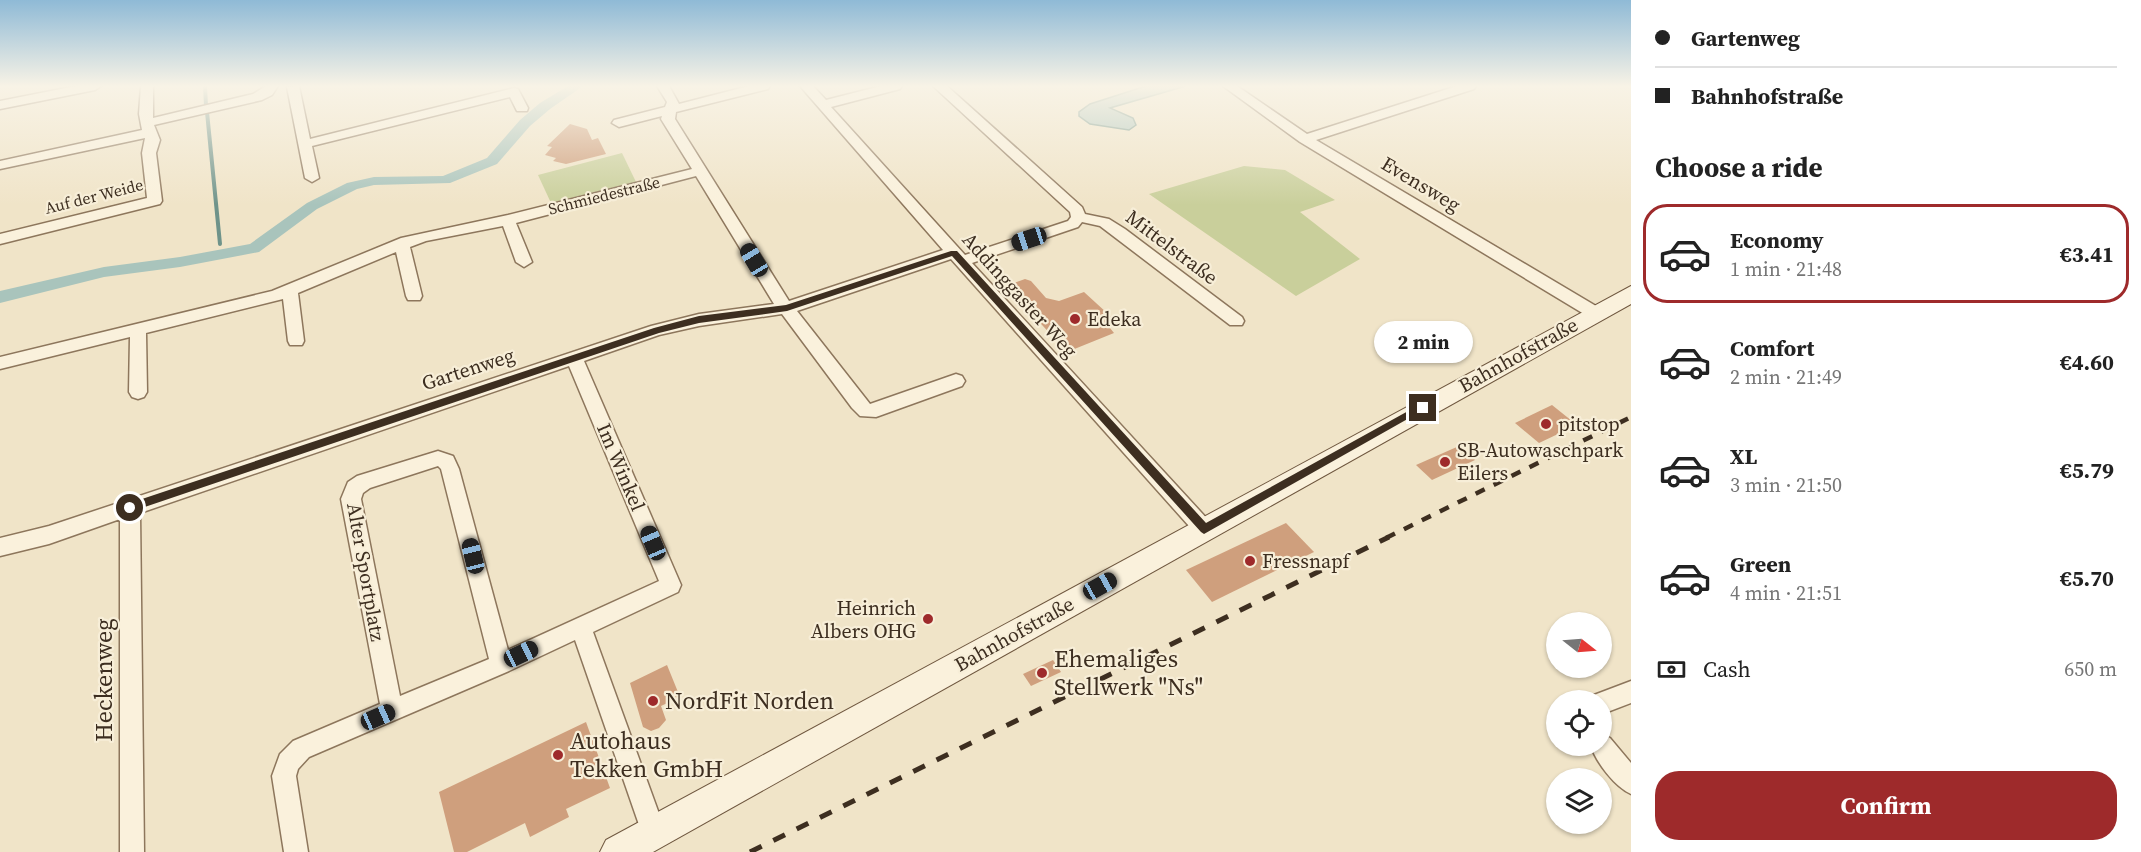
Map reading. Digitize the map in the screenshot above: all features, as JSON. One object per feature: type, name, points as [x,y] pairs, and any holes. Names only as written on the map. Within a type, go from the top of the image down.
[{"type":"main road","name":"Bahnhofstraße","points":[[618,852],[1631,294]]},
{"type":"street","points":[[0,165],[155,126]]},
{"type":"street","points":[[302,126],[312,178]]},
{"type":"street","points":[[305,144],[379,126]]},
{"type":"street","points":[[672,126],[776,295],[866,411],[876,410],[956,381]]},
{"type":"street","name":"Addinggaster Weg","points":[[841,126],[1204,529]]},
{"type":"street","points":[[958,257],[1074,224],[1078,217],[1077,210],[983,126]]},
{"type":"street","name":"Evensweg","points":[[1286,126],[1594,313]]},
{"type":"street","points":[[1305,139],[1346,126]]},
{"type":"street","name":"Auf der Weide","points":[[0,239],[155,201],[149,153],[153,140],[147,128]]},
{"type":"street","name":"Schmiedestraße","points":[[0,363],[231,309],[290,290],[401,243],[434,234],[508,220],[700,171]]},
{"type":"street","name":"Mittelstraße","points":[[1078,217],[1104,222],[1236,321]]},
{"type":"street","points":[[508,220],[524,262]]},
{"type":"street","points":[[401,243],[414,296]]},
{"type":"street","name":"Gartenweg","points":[[0,547],[49,535],[657,330],[699,320],[787,308],[958,257]]},
{"type":"street","points":[[290,290],[297,341]]},
{"type":"street","points":[[138,331],[138,392]]},
{"type":"street","name":"Im Winkel","points":[[574,358],[671,585],[581,627]]},
{"type":"street","name":"Alter Sportplatz","points":[[392,711],[351,499],[355,488],[364,482],[438,458],[446,461],[501,664]]},
{"type":"street","name":"Heckenweg","points":[[130,508],[132,852]]},
{"type":"street","points":[[296,852],[284,776],[288,762],[301,749],[501,664],[581,627],[654,833]]},
{"type":"street","points":[[1612,699],[1631,692]]},
{"type":"street","points":[[1610,756],[1631,782]]},
{"type":"green space","points":[[622,153],[636,182],[551,203],[538,175]]},
{"type":"green space","points":[[1244,166],[1285,170],[1335,200],[1300,212],[1360,259],[1296,296],[1149,194]]},
{"type":"water","points":[[1101,126],[1135,126],[1129,130]]},
{"type":"building","points":[[568,126],[576,126],[587,129],[592,140],[598,138],[606,154],[566,164],[553,161],[556,158],[545,155],[552,147],[547,146]]},
{"type":"building","name":"Edeka","points":[[1025,279],[1031,281],[1046,298],[1059,301],[1084,292],[1119,324],[1110,328],[1114,333],[1067,352],[1006,286]]},
{"type":"building","name":"pitstop","points":[[1552,405],[1577,425],[1539,443],[1515,423]]},
{"type":"building","name":"SB-Autowaschpark Eilers","points":[[1459,446],[1475,460],[1432,480],[1416,465]]},
{"type":"building","name":"Fressnapf","points":[[1286,523],[1314,552],[1212,602],[1186,570]]},
{"type":"building","name":"Ehemaliges Stellwerk \"Ns\"","points":[[1053,660],[1061,672],[1031,686],[1023,674]]},
{"type":"building","name":"NordFit Norden","points":[[667,665],[680,697],[661,706],[666,720],[659,728],[651,731],[643,727],[630,683]]},
{"type":"building","name":"Autohaus Tekken GmbH","points":[[586,722],[610,788],[566,809],[569,817],[530,837],[525,823],[467,852],[454,852],[439,792]]},
{"type":"waterway","points":[[208,126],[220,244]]},
{"type":"waterway","points":[[0,297],[104,272],[180,262],[254,248],[312,206],[352,186],[374,181],[445,180],[492,161],[523,126]]},
{"type":"railway","points":[[1386,538],[1631,417]]},
{"type":"railway","points":[[750,852],[1389,537]]},
{"type":"place","name":"Edeka","points":[[1075,319]]},
{"type":"place","name":"pitstop","points":[[1546,424]]},
{"type":"place","name":"SB-Autowaschpark Eilers","points":[[1445,462]]},
{"type":"place","name":"Fressnapf","points":[[1250,561]]},
{"type":"place","name":"Heinrich Albers OHG","points":[[928,619]]},
{"type":"place","name":"Ehemaliges Stellwerk \"Ns\"","points":[[1042,673]]},
{"type":"place","name":"NordFit Norden","points":[[653,701]]},
{"type":"place","name":"Autohaus Tekken GmbH","points":[[558,755]]},
{"type":"route","points":[[130,508],[657,330],[715,317],[787,308],[954,252],[1204,529],[1423,408]]}]
